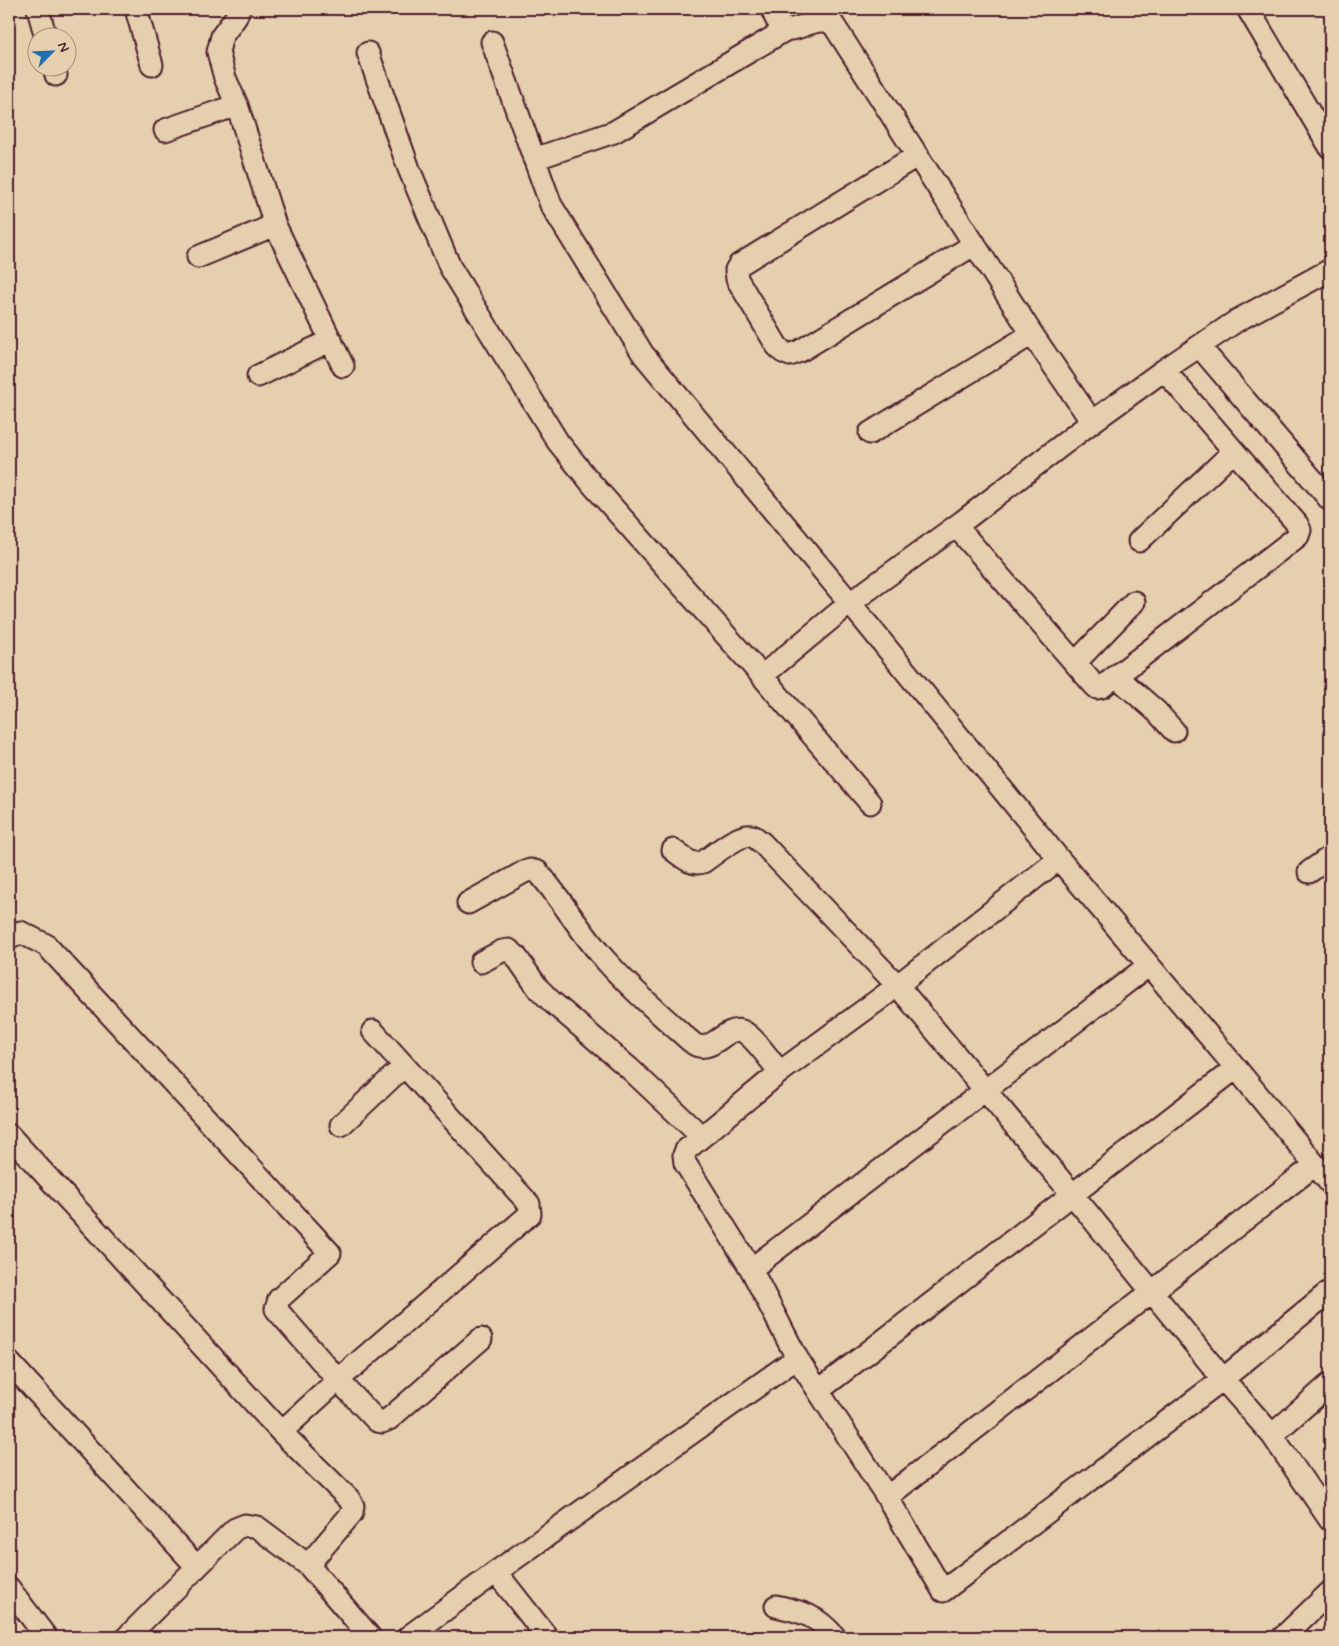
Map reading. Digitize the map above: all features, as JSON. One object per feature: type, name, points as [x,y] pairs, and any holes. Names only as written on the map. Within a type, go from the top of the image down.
[{"type":"street","points":[[38,9],[43,28]]},
{"type":"street","points":[[136,9],[152,64]]},
{"type":"street","points":[[239,9],[236,17],[222,36],[218,52],[225,78],[237,105],[275,225],[343,366]]},
{"type":"street","points":[[772,9],[775,18],[782,27],[791,30],[823,20],[833,24],[1032,334],[1092,422]]},
{"type":"street","points":[[1248,9],[1330,147]]},
{"type":"street","points":[[534,160],[614,132],[787,29]]},
{"type":"street","points":[[492,42],[551,205],[643,354],[1059,859],[1236,1068],[1330,1183]]},
{"type":"street","points":[[368,53],[409,169],[450,267],[558,442],[592,484],[762,676],[870,803]]},
{"type":"street","points":[[165,130],[237,105]]},
{"type":"street","points":[[918,155],[739,265],[736,270],[737,279],[777,346],[783,352],[790,355],[800,351],[975,244]]},
{"type":"street","points":[[198,257],[275,225]]},
{"type":"street","points":[[762,676],[850,603],[1164,370],[1238,320],[1330,270]]},
{"type":"street","points":[[870,432],[1032,334]]},
{"type":"street","points":[[258,376],[331,340]]},
{"type":"street","points":[[1199,346],[1330,500]]},
{"type":"street","points":[[956,526],[1097,688],[1116,676],[1298,536],[1300,530],[1298,524],[1164,370]]},
{"type":"street","points":[[1139,542],[1234,451]]},
{"type":"street","points":[[1074,663],[1134,602]]},
{"type":"street","points":[[1116,676],[1157,712],[1174,731]]},
{"type":"street","points":[[673,850],[697,864],[738,839],[754,836],[762,843],[896,985],[986,1092],[1222,1379],[1272,1435],[1330,1520]]},
{"type":"street","points":[[1309,872],[1330,857]]},
{"type":"street","points":[[1059,859],[780,1072],[701,1136],[686,1150],[684,1155],[686,1163],[751,1269],[797,1358],[887,1497],[943,1591],[1222,1379],[1330,1291]]},
{"type":"street","points":[[468,903],[524,872],[530,870],[538,872],[577,926],[608,963],[637,993],[689,1040],[698,1046],[705,1046],[734,1031],[742,1031],[751,1037],[780,1072]]},
{"type":"street","points":[[9,939],[20,932],[46,945],[330,1254],[278,1299],[276,1309],[338,1380],[378,1421],[382,1422],[389,1419],[481,1340]]},
{"type":"street","points":[[481,962],[502,951],[509,950],[515,955],[538,988],[552,1002],[630,1069],[701,1136]]},
{"type":"street","points":[[751,1269],[986,1092],[1148,966]]},
{"type":"street","points":[[281,1432],[338,1380],[530,1214],[528,1204],[373,1031]]},
{"type":"street","points":[[341,1125],[404,1066]]},
{"type":"street","points":[[818,1391],[1073,1196],[1236,1068]]},
{"type":"street","points":[[9,1135],[281,1432],[349,1499],[353,1506],[352,1513],[308,1565]]},
{"type":"street","points":[[887,1497],[1315,1165]]},
{"type":"street","points":[[408,1637],[496,1572],[797,1358]]},
{"type":"street","points":[[9,1362],[197,1567]]},
{"type":"street","points":[[1272,1435],[1330,1384]]},
{"type":"street","points":[[128,1637],[235,1529],[245,1525],[257,1527],[308,1565],[370,1637]]},
{"type":"street","points":[[496,1572],[547,1637]]},
{"type":"street","points":[[9,1588],[46,1637]]},
{"type":"street","points":[[1283,1637],[1330,1592]]},
{"type":"street","points":[[776,1606],[803,1612],[823,1624],[835,1637]]}]
